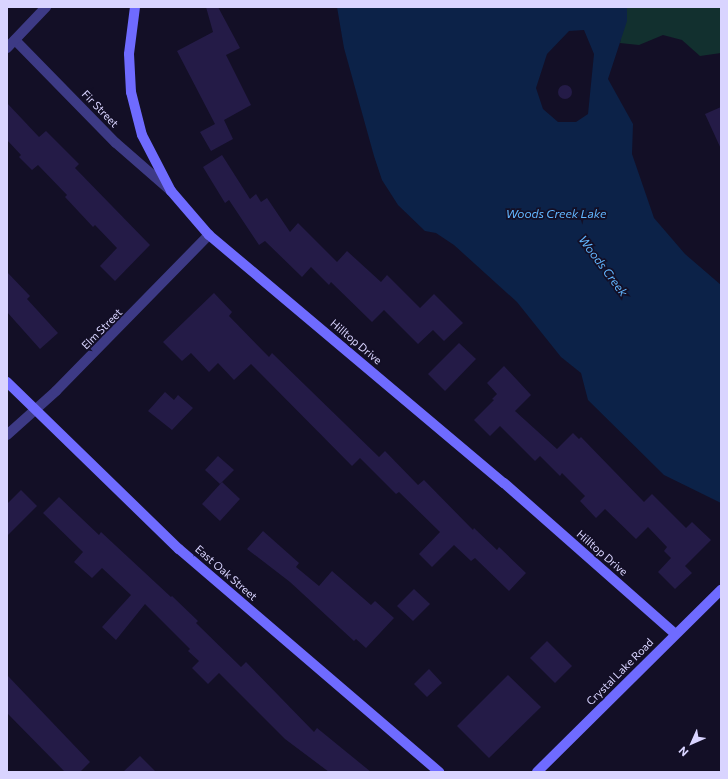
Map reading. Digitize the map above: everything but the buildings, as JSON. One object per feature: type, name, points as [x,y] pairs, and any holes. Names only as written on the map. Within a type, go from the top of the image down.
[{"type":"street","points":[[7,48],[46,7]]},
{"type":"street","name":"Hilltop Drive","points":[[134,7],[129,54],[131,92],[142,135],[171,192],[209,235],[492,473],[676,634]]},
{"type":"street","name":"Fir Street","points":[[15,40],[116,143],[171,192]]},
{"type":"street","name":"Elm Street","points":[[7,435],[35,410],[117,330],[209,235]]},
{"type":"street","name":"East Oak Street","points":[[7,382],[179,549],[439,772]]},
{"type":"street","name":"Crystal Lake Road","points":[[537,772],[721,590]]},
{"type":"green space","points":[[626,7],[721,7],[721,53],[700,56],[682,40],[663,35],[639,45],[620,43]]},
{"type":"water","name":"Woods Creek Lake","points":[[337,7],[627,7],[627,21],[608,79],[633,124],[632,154],[654,218],[685,254],[721,285],[721,503],[664,475],[588,400],[581,373],[561,357],[517,302],[454,245],[436,233],[425,231],[398,205],[382,180],[344,48]],"holes":[[[584,30],[594,54],[588,114],[576,122],[558,122],[543,109],[536,88],[547,54],[569,31]]]},
{"type":"water label","name":"Woods Creek","points":[[603,266]]}]
